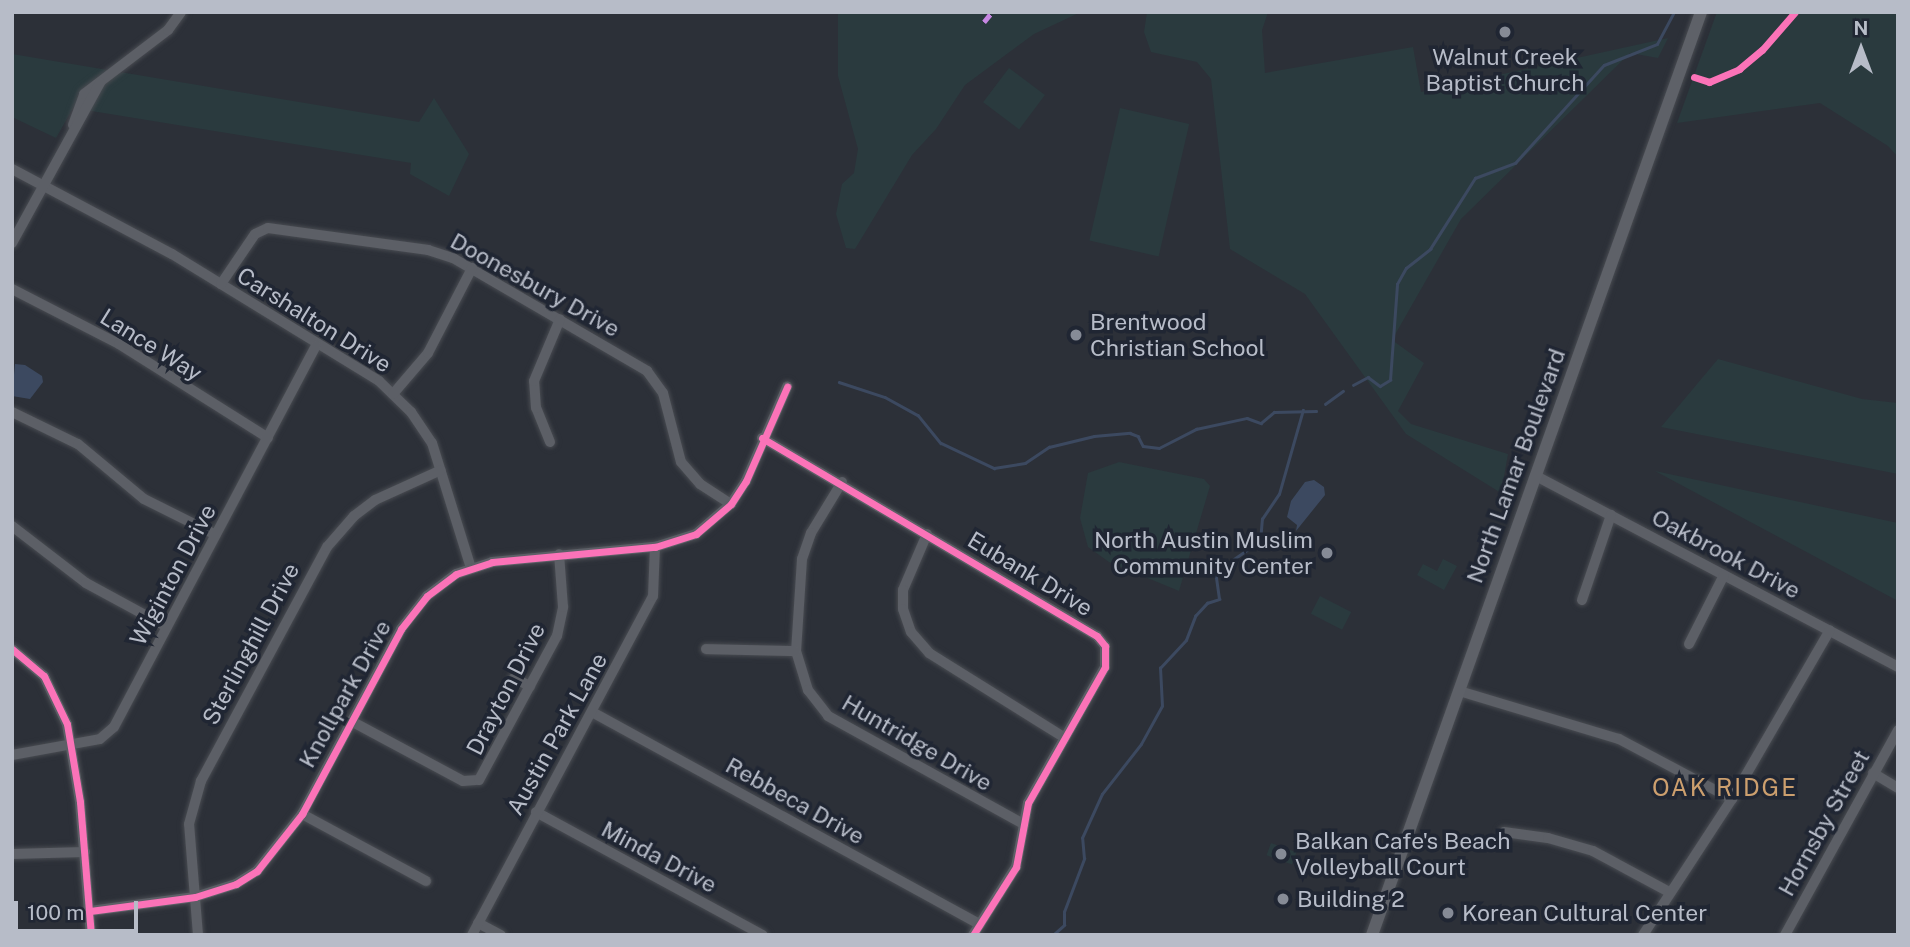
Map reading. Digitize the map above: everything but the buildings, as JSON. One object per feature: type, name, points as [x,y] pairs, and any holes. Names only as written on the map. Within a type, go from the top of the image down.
[{"type":"main road","name":"North Lamar Boulevard","points":[[1372,935],[1701,12]]},
{"type":"street","points":[[12,243],[73,125],[100,83],[168,30],[181,12]]},
{"type":"street","name":"Carshalton Drive","points":[[12,169],[221,284],[316,345],[357,366],[393,394],[425,429],[441,470],[471,568]]},
{"type":"street","name":"Doonesbury Drive","points":[[221,284],[256,234],[279,227],[428,250],[472,268],[648,371],[663,393],[681,462],[700,484],[731,504]]},
{"type":"street","points":[[393,394],[428,353],[472,268]]},
{"type":"street","name":"Lance Way","points":[[12,289],[119,344],[268,438]]},
{"type":"street","points":[[550,442],[536,408],[534,381],[541,355],[560,319]]},
{"type":"street","name":"Wiginton Drive","points":[[12,755],[100,739],[114,727],[316,345]]},
{"type":"street","name":"Knollpark Drive","points":[[90,911],[195,897],[236,884],[257,871],[302,814],[414,611],[441,584],[471,568],[559,554],[655,547],[696,534],[731,504],[746,481],[762,438],[787,387]]},
{"type":"street","points":[[12,412],[78,444],[144,499],[216,534]]},
{"type":"street","name":"Eubank Drive","points":[[762,438],[842,482],[1097,636],[1105,646],[1105,667],[1036,785],[1024,824],[1016,867],[973,935]]},
{"type":"street","name":"Sterlinghill Drive","points":[[198,935],[189,824],[201,781],[314,566],[354,516],[396,488],[441,470]]},
{"type":"street","name":"Oakbrook Drive","points":[[1536,476],[1898,667]]},
{"type":"street","name":"Huntridge Drive","points":[[842,482],[811,533],[802,559],[796,651],[808,690],[828,716],[1024,824]]},
{"type":"street","points":[[1582,600],[1611,515]]},
{"type":"street","points":[[12,526],[86,583],[167,627]]},
{"type":"street","points":[[928,534],[903,590],[905,618],[911,632],[929,653],[1065,738]]},
{"type":"street","name":"Austin Park Lane","points":[[472,935],[653,596],[655,547]]},
{"type":"street","name":"Drayton Drive","points":[[351,721],[471,782],[487,770],[561,621],[559,554]]},
{"type":"street","points":[[1689,644],[1724,575]]},
{"type":"street","points":[[1643,935],[1732,799],[1830,630]]},
{"type":"street","points":[[12,649],[30,662],[56,694],[71,745],[85,852],[91,935]]},
{"type":"street","points":[[706,649],[796,651]]},
{"type":"street","points":[[514,678],[530,686]]},
{"type":"street","points":[[1460,691],[1619,739],[1732,799]]},
{"type":"street","name":"Rebbeca Drive","points":[[592,712],[980,924]]},
{"type":"street","name":"Hornsby Street","points":[[1785,935],[1898,730]]},
{"type":"street","points":[[1873,774],[1898,788]]},
{"type":"street","name":"Minda Drive","points":[[536,812],[763,935]]},
{"type":"street","points":[[302,814],[426,881]]},
{"type":"street","points":[[1504,832],[1548,838],[1593,851],[1669,892]]},
{"type":"street","points":[[12,854],[85,852]]},
{"type":"street","points":[[478,923],[500,935]]},
{"type":"shaded area","points":[[838,12],[1081,12],[1034,34],[965,85],[936,129],[912,155],[855,249],[846,248],[836,214],[842,184],[854,173],[858,149],[838,76]]},
{"type":"shaded area","points":[[1147,12],[1268,12],[1262,30],[1265,73],[1413,47],[1421,92],[1668,38],[1658,58],[1630,53],[1461,219],[1392,340],[1424,363],[1398,411],[1411,424],[1508,454],[1501,493],[1406,434],[1305,294],[1230,249],[1211,79],[1197,62],[1151,52],[1144,32]]},
{"type":"shaded area","points":[[1717,12],[1898,12],[1898,157],[1888,146],[1820,103],[1677,123]]},
{"type":"shaded area","points":[[12,54],[419,122],[434,98],[469,154],[449,196],[410,174],[411,163],[73,108],[56,138],[12,117]]},
{"type":"shaded area","points":[[1009,68],[1045,95],[1019,129],[983,102]]},
{"type":"shaded area","points":[[1120,108],[1189,124],[1159,256],[1089,241]]},
{"type":"shaded area","points":[[1718,359],[1862,399],[1898,403],[1898,474],[1661,427]]},
{"type":"shaded area","points":[[1119,462],[1204,479],[1210,486],[1179,591],[1109,562],[1088,547],[1080,518],[1088,473]]},
{"type":"shaded area","points":[[1655,471],[1898,523],[1898,601]]},
{"type":"shaded area","points":[[1443,559],[1457,566],[1444,590],[1417,575],[1423,564],[1437,571]]},
{"type":"shaded area","points":[[1320,596],[1351,612],[1342,630],[1311,614]]},
{"type":"shaded area","name":"Balkan Cafe's Beach Volleyball Court","points":[[1271,843],[1296,852],[1292,864],[1267,855]]},
{"type":"water","points":[[15,364],[25,365],[42,376],[43,382],[30,399],[12,396]]},
{"type":"water","points":[[1314,480],[1324,487],[1325,495],[1296,531],[1297,525],[1287,517],[1291,501],[1305,482]]},
{"type":"waterway","points":[[1353,385],[1368,377],[1380,386],[1390,380],[1397,284],[1406,268],[1430,249],[1475,178],[1515,163],[1604,65],[1657,44],[1674,12]]},
{"type":"waterway","points":[[839,382],[885,397],[918,415],[941,443],[994,468],[1025,463],[1049,447],[1094,436],[1130,433],[1138,436],[1143,446],[1159,448],[1196,429],[1247,418],[1261,423],[1274,412],[1316,411]]},
{"type":"waterway","points":[[1325,404],[1343,391]]},
{"type":"waterway","points":[[1053,935],[1064,925],[1064,912],[1084,859],[1082,838],[1102,794],[1141,744],[1162,706],[1160,668],[1186,640],[1195,616],[1207,603],[1219,599],[1215,572],[1260,541],[1262,519],[1279,494],[1303,410]]},
{"type":"marked path","points":[[984,22],[992,12]]},
{"type":"cycle path","points":[[1694,77],[1709,82],[1739,69],[1762,50],[1795,12]]},
{"type":"cycle path","points":[[90,911],[195,897],[236,884],[257,871],[302,814],[401,629],[427,596],[456,574],[492,562],[655,547],[696,534],[731,504],[746,481],[787,387]]},
{"type":"cycle path","points":[[762,438],[1097,636],[1105,646],[1105,667],[1028,803],[1016,867],[973,935]]},
{"type":"cycle path","points":[[12,649],[44,676],[67,724],[80,802],[91,935]]},
{"type":"place","name":"Walnut Creek Baptist Church","points":[[1505,32]]},
{"type":"place","name":"Brentwood Christian School","points":[[1076,335]]},
{"type":"place","name":"North Austin Muslim Community Center","points":[[1327,553]]},
{"type":"place","name":"Balkan Cafe's Beach Volleyball Court","points":[[1281,854]]},
{"type":"place","name":"Building 2","points":[[1283,899]]},
{"type":"place","name":"Korean Cultural Center","points":[[1448,913]]},
{"type":"district","name":"OAK RIDGE","points":[[1725,788]]}]
